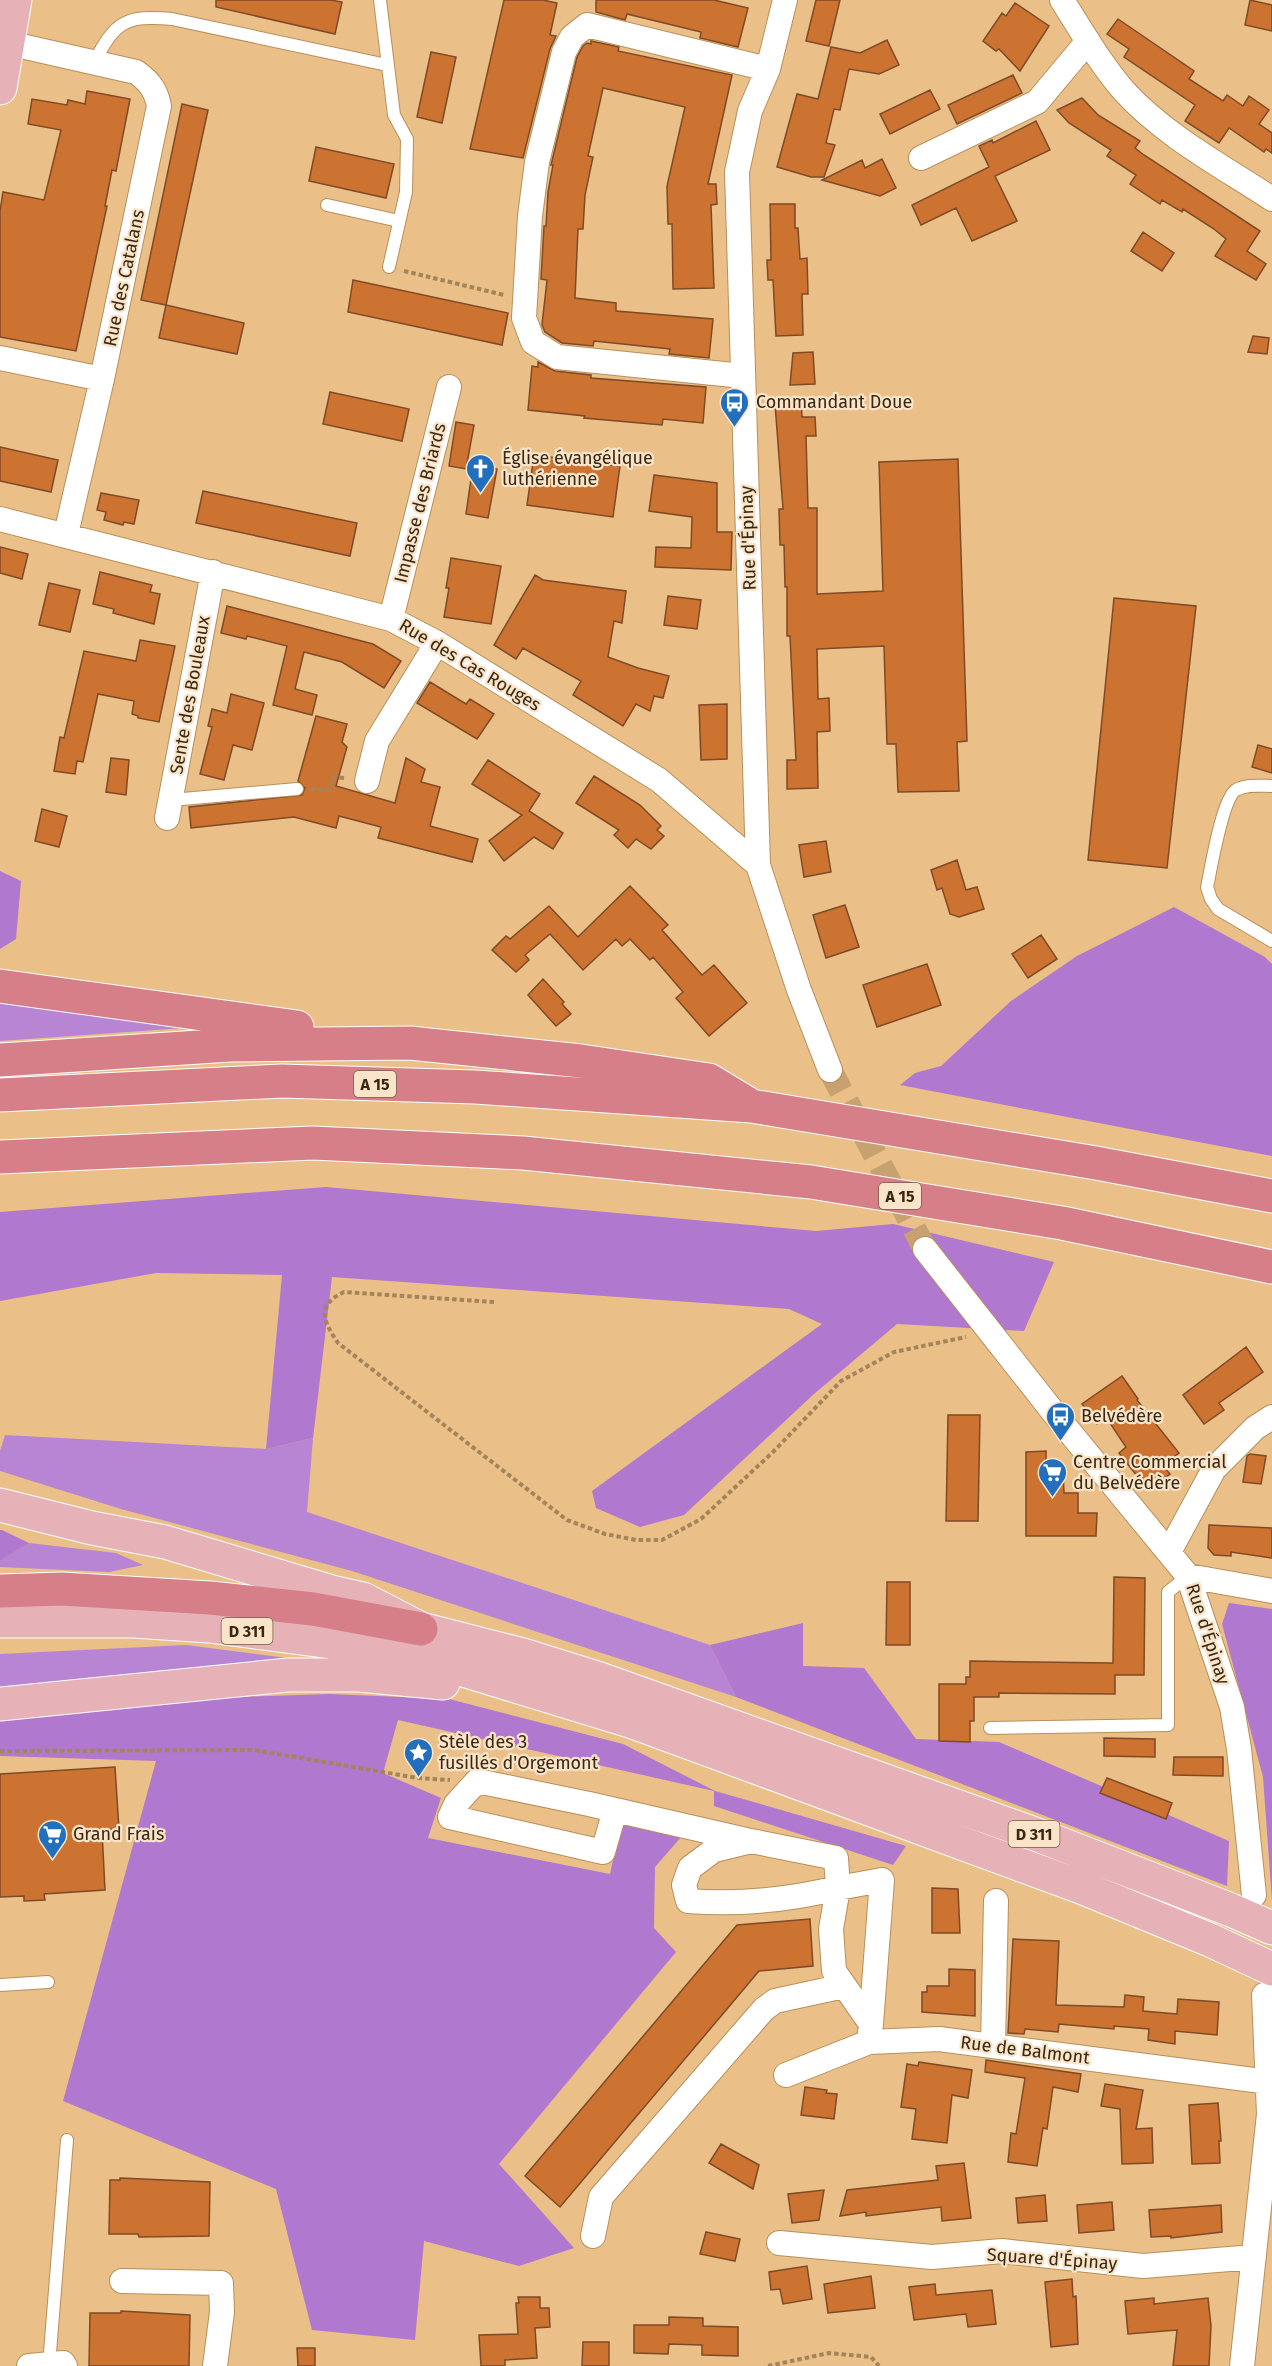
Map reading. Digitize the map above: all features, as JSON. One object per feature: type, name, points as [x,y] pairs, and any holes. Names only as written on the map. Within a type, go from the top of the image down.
[{"type":"highway","points":[[0,986],[307,1028],[331,1042]]},
{"type":"highway","points":[[0,1060],[209,1046],[331,1042],[410,1043],[581,1061],[709,1080],[751,1106]]},
{"type":"highway","name":"A 15","points":[[0,1095],[282,1081],[475,1087],[751,1106],[1096,1162],[1272,1196]]},
{"type":"highway","name":"A 15","points":[[0,1157],[47,1153],[313,1143],[535,1154],[811,1182],[1062,1223],[1272,1268]]},
{"type":"highway","points":[[0,1171],[47,1153]]},
{"type":"highway","points":[[0,1591],[62,1588],[210,1598],[313,1609],[421,1629]]},
{"type":"main road","points":[[0,88],[15,0]]},
{"type":"main road","name":"D 311","points":[[0,1505],[92,1528],[165,1542],[332,1592],[363,1599],[421,1629],[523,1655],[600,1679],[1043,1837],[1272,1928]]},
{"type":"main road","name":"D 311","points":[[0,1622],[133,1621],[209,1626],[331,1642],[437,1662],[490,1677],[633,1722],[1081,1887],[1210,1940],[1268,1982]]},
{"type":"main road","points":[[0,1704],[288,1675],[359,1675],[432,1680],[456,1686],[490,1677]]},
{"type":"street","name":"Rue d'Épinay","points":[[785,0],[768,69],[750,111],[737,172],[759,865],[799,990],[830,1070]]},
{"type":"street","points":[[1062,0],[1088,41],[1125,91],[1170,132],[1272,199]]},
{"type":"street","points":[[743,376],[556,357],[533,342],[524,318],[530,216],[537,162],[564,52],[572,37],[587,25],[768,69]]},
{"type":"street","points":[[921,158],[1037,102],[1088,41]]},
{"type":"street","name":"Rue des Catalans","points":[[8,43],[136,72],[147,80],[157,94],[159,106],[102,379],[66,534]]},
{"type":"street","points":[[0,358],[102,379]]},
{"type":"street","name":"Impasse des Briards","points":[[391,619],[449,387]]},
{"type":"street","name":"Rue des Cas Rouges","points":[[0,519],[66,534],[391,619],[437,643],[659,780],[759,865]]},
{"type":"street","name":"Sente des Bouleaux","points":[[169,809],[213,573]]},
{"type":"street","points":[[367,781],[377,741],[437,643]]},
{"type":"street","name":"Rue d'Épinay","points":[[925,1249],[990,1333],[1188,1576],[1232,1707],[1239,1749],[1254,1895]]},
{"type":"street","points":[[1169,1552],[1214,1468],[1255,1428],[1272,1417]]},
{"type":"street","points":[[1188,1576],[1272,1591]]},
{"type":"street","points":[[615,1810],[603,1852],[450,1817],[456,1804],[477,1781],[615,1810],[751,1841],[836,1858],[838,1888],[831,1929],[834,1971],[870,2033]]},
{"type":"street","points":[[751,1841],[714,1850],[690,1868],[684,1886],[688,1901],[738,1903],[803,1897],[882,1880],[870,2033]]},
{"type":"street","points":[[993,2046],[996,1901]]},
{"type":"street","points":[[1242,2366],[1269,2114],[1268,1982]]},
{"type":"street","points":[[592,2236],[601,2197],[764,2008],[775,2001],[844,1986]]},
{"type":"street","name":"Rue de Balmont","points":[[786,2075],[870,2033],[939,2039],[1269,2082]]},
{"type":"street","name":"Square d'Épinay","points":[[779,2243],[932,2257],[1002,2251],[1143,2266],[1254,2257]]},
{"type":"street","points":[[122,2281],[221,2283],[222,2312],[215,2366]]},
{"type":"lane","points":[[380,0],[394,115],[407,139],[406,192],[389,267]]},
{"type":"lane","points":[[94,63],[106,39],[118,26],[130,20],[150,17],[172,19],[387,65]]},
{"type":"lane","points":[[327,205],[399,221]]},
{"type":"lane","points":[[1272,786],[1247,786],[1234,791],[1226,804],[1207,887],[1210,899],[1218,909],[1272,940]]},
{"type":"lane","points":[[169,809],[297,789]]},
{"type":"lane","points":[[990,1728],[1168,1725],[1168,1592],[1188,1576]]},
{"type":"lane","points":[[0,1985],[48,1982]]},
{"type":"lane","points":[[48,2366],[68,2140]]},
{"type":"path","points":[[389,267],[525,301]]},
{"type":"path","points":[[297,789],[329,790],[334,777],[367,781]]},
{"type":"path","points":[[494,1302],[344,1292],[333,1297],[325,1307],[324,1318],[328,1329],[338,1343],[567,1520],[605,1534],[636,1540],[662,1540],[701,1519],[773,1452],[841,1381],[894,1352],[990,1333]]},
{"type":"path","points":[[0,1751],[254,1750],[418,1778]]},
{"type":"path","points":[[768,2366],[829,2353],[871,2357],[879,2366]]},
{"type":"shaded area","points":[[0,871],[21,881],[16,939],[0,949]]},
{"type":"shaded area","points":[[1174,907],[1265,957],[1272,964],[1272,1156],[900,1085],[915,1073],[941,1066],[1011,1001],[1077,956]]},
{"type":"shaded area","points":[[0,1002],[184,1028],[0,1041]]},
{"type":"shaded area","points":[[326,1187],[816,1231],[893,1224],[1054,1262],[1024,1331],[897,1324],[814,1394],[684,1515],[640,1527],[596,1508],[592,1491],[822,1324],[789,1309],[332,1277],[313,1438],[266,1449],[282,1275],[156,1273],[0,1301],[0,1212]]},
{"type":"shaded area","points":[[5,1435],[266,1449],[313,1438],[307,1512],[710,1645],[736,1697],[352,1571],[121,1509],[0,1471],[0,1451]]},
{"type":"shaded area","points":[[0,1530],[2,1530],[29,1543],[0,1561]]},
{"type":"shaded area","points":[[29,1543],[116,1553],[143,1565],[109,1572],[0,1567],[0,1561]]},
{"type":"shaded area","points":[[1229,1603],[1272,1609],[1272,1901],[1263,1777],[1222,1624]]},
{"type":"shaded area","points":[[803,1623],[803,1666],[864,1668],[916,1739],[999,1742],[1229,1841],[1227,1886],[736,1697],[710,1645]]},
{"type":"shaded area","points":[[186,1645],[311,1661],[0,1695],[0,1654]]},
{"type":"shaded area","points":[[330,1694],[449,1699],[623,1744],[715,1791],[906,1846],[893,1865],[714,1806],[714,1791],[398,1720],[383,1773],[441,1798],[428,1838],[610,1874],[622,1820],[682,1836],[655,1867],[654,1928],[676,1952],[499,2164],[574,2248],[519,2266],[424,2241],[415,2340],[312,2330],[276,2189],[63,2101],[156,1761],[0,1756],[0,1717],[170,1699]]},
{"type":"building","points":[[216,0],[331,0],[342,2],[335,34],[216,7]]},
{"type":"building","points":[[504,0],[543,0],[557,3],[550,35],[556,36],[550,49],[523,158],[470,149]]},
{"type":"building","points":[[596,0],[714,0],[748,8],[738,47],[700,38],[701,32],[627,14],[625,20],[596,12]]},
{"type":"building","points":[[816,0],[840,0],[829,46],[806,41]]},
{"type":"building","points":[[1250,0],[1272,5],[1272,31],[1245,25]]},
{"type":"building","points":[[1015,3],[1049,26],[1020,71],[999,49],[996,51],[983,41],[1002,13],[1006,16]]},
{"type":"building","points":[[1118,19],[1194,71],[1189,79],[1223,101],[1227,95],[1243,106],[1249,96],[1269,110],[1259,124],[1272,133],[1272,153],[1266,149],[1264,152],[1229,128],[1219,143],[1185,121],[1195,105],[1124,57],[1129,49],[1107,34]]},
{"type":"building","points":[[887,40],[899,65],[879,74],[849,69],[840,110],[834,109],[826,143],[835,145],[824,177],[811,177],[777,167],[797,94],[818,99],[831,47],[860,53]]},
{"type":"building","points":[[591,41],[619,47],[618,51],[732,75],[708,184],[716,184],[717,204],[711,205],[714,288],[673,289],[672,224],[668,224],[667,186],[685,107],[603,88],[588,156],[593,157],[585,195],[583,229],[578,229],[575,298],[616,303],[616,311],[713,319],[709,358],[669,354],[670,349],[594,341],[593,346],[562,343],[545,332],[542,325],[547,280],[541,279],[544,226],[546,226],[548,192],[553,165],[551,165],[577,57],[583,46],[587,43],[591,44]]},
{"type":"building","points":[[431,52],[456,57],[442,123],[417,117]]},
{"type":"building","points":[[1013,75],[1022,93],[957,124],[948,105]]},
{"type":"building","points":[[930,90],[940,109],[890,134],[880,114]]},
{"type":"building","points":[[87,91],[130,99],[116,171],[112,170],[105,206],[107,206],[76,351],[0,337],[0,211],[3,192],[44,200],[61,130],[28,124],[32,99],[67,105],[68,100],[85,104]]},
{"type":"building","points":[[1082,98],[1098,115],[1140,141],[1135,148],[1144,155],[1260,231],[1247,251],[1266,264],[1256,280],[1215,256],[1226,239],[1183,209],[1182,212],[1162,200],[1160,204],[1130,184],[1136,175],[1107,156],[1111,150],[1069,123],[1057,110]]},
{"type":"building","points":[[182,104],[208,110],[166,305],[141,300]]},
{"type":"building","points":[[1036,121],[1050,150],[995,176],[1017,221],[972,241],[956,208],[921,225],[912,205],[989,167],[979,146],[992,140],[993,143]]},
{"type":"building","points":[[316,147],[394,164],[386,198],[309,181]]},
{"type":"building","points":[[882,159],[896,188],[880,196],[822,180],[862,160],[865,168]]},
{"type":"building","points":[[770,204],[795,204],[795,228],[798,228],[800,259],[807,258],[808,294],[802,294],[803,335],[776,336],[773,280],[768,280],[767,260],[771,260]]},
{"type":"building","points":[[1143,232],[1174,253],[1162,271],[1131,251]]},
{"type":"building","points":[[353,280],[508,313],[502,345],[348,312]]},
{"type":"building","points":[[166,305],[244,323],[237,354],[159,338]]},
{"type":"building","points":[[1253,336],[1269,338],[1267,354],[1248,352]]},
{"type":"building","points":[[813,352],[815,384],[790,385],[793,353]]},
{"type":"building","points":[[538,362],[555,371],[591,375],[591,378],[706,387],[703,423],[663,419],[662,425],[528,410],[532,366],[538,367]]},
{"type":"building","points":[[330,392],[409,409],[402,441],[323,424]]},
{"type":"building","points":[[801,398],[802,417],[815,417],[816,436],[806,436],[808,508],[817,508],[817,594],[883,591],[879,462],[958,459],[967,741],[957,742],[959,791],[898,792],[896,744],[887,744],[884,646],[817,649],[818,699],[829,698],[830,731],[817,732],[818,788],[787,789],[787,760],[796,760],[790,636],[787,636],[784,545],[780,545],[779,509],[783,509],[775,404],[784,404],[785,399]]},
{"type":"building","points":[[456,422],[474,425],[466,469],[449,466]]},
{"type":"building","points":[[0,447],[58,460],[51,492],[0,481]]},
{"type":"building","points":[[534,455],[620,466],[613,517],[527,505]]},
{"type":"building","name":"Église évangélique luthérienne","points":[[473,465],[497,469],[488,518],[466,514]]},
{"type":"building","points":[[654,475],[717,483],[717,532],[732,532],[731,570],[655,567],[656,547],[691,548],[692,517],[649,511]]},
{"type":"building","points":[[203,491],[357,523],[350,556],[196,523]]},
{"type":"building","points":[[101,493],[139,500],[134,524],[124,522],[123,525],[104,520],[106,512],[97,510]]},
{"type":"building","points":[[0,547],[28,554],[22,579],[0,573]]},
{"type":"building","points":[[451,558],[501,566],[491,624],[444,617]]},
{"type":"building","points":[[100,572],[152,585],[150,592],[160,594],[154,624],[113,613],[114,609],[93,604]]},
{"type":"building","points":[[535,575],[543,580],[626,591],[622,623],[614,621],[608,657],[669,676],[663,698],[654,696],[650,711],[636,704],[623,726],[573,695],[581,681],[523,648],[516,659],[494,645]]},
{"type":"building","points":[[49,583],[80,590],[70,632],[39,625]]},
{"type":"building","points":[[668,596],[701,600],[697,629],[664,625]]},
{"type":"building","points":[[1114,598],[1196,606],[1167,868],[1088,860]]},
{"type":"building","points":[[227,606],[373,644],[401,661],[384,688],[342,662],[304,652],[295,689],[317,695],[312,715],[273,705],[287,646],[247,636],[246,639],[221,633]]},
{"type":"building","points":[[140,640],[175,646],[159,722],[138,718],[132,714],[134,701],[98,694],[83,762],[77,761],[75,774],[54,771],[60,737],[64,738],[84,651],[136,661]]},
{"type":"building","points":[[430,682],[466,704],[470,699],[494,714],[477,739],[417,703]]},
{"type":"building","points":[[231,694],[264,703],[252,750],[233,745],[224,780],[200,774],[212,727],[208,726],[212,709],[227,713]]},
{"type":"building","points":[[727,704],[727,759],[701,760],[699,705]]},
{"type":"building","points":[[316,716],[347,724],[342,742],[347,747],[336,786],[395,803],[406,758],[425,769],[421,782],[440,787],[430,826],[478,839],[472,862],[378,838],[381,827],[339,816],[336,828],[294,817],[191,828],[189,807],[302,795],[305,788],[298,781]]},
{"type":"building","points":[[1258,745],[1272,749],[1272,773],[1252,767]]},
{"type":"building","points":[[111,758],[129,760],[126,795],[106,792]]},
{"type":"building","points":[[488,760],[540,794],[529,811],[563,833],[553,849],[534,837],[504,861],[489,841],[522,815],[472,784]]},
{"type":"building","points":[[594,776],[640,805],[661,826],[657,830],[664,836],[651,849],[636,839],[628,848],[614,835],[619,830],[576,803]]},
{"type":"building","points":[[42,809],[67,816],[59,847],[35,841]]},
{"type":"building","points":[[826,841],[831,872],[804,877],[799,845]]},
{"type":"building","points":[[957,860],[966,890],[977,887],[984,909],[959,917],[950,914],[942,888],[937,890],[931,870]]},
{"type":"building","points":[[630,886],[668,925],[662,930],[702,975],[714,965],[747,1003],[709,1036],[676,998],[683,992],[653,957],[650,960],[630,939],[622,946],[616,939],[583,970],[550,934],[525,955],[529,960],[516,972],[492,950],[506,936],[510,939],[549,906],[578,937]]},
{"type":"building","points":[[845,905],[859,947],[826,958],[813,915]]},
{"type":"building","points":[[1041,935],[1057,959],[1028,978],[1012,954]]},
{"type":"building","points":[[927,964],[941,1005],[877,1027],[863,985]]},
{"type":"building","points":[[543,979],[564,1002],[562,1004],[571,1014],[556,1026],[528,995]]},
{"type":"building","points":[[1246,1347],[1263,1372],[1219,1403],[1224,1410],[1204,1424],[1183,1395]]},
{"type":"building","points":[[1122,1376],[1137,1400],[1179,1453],[1163,1465],[1170,1474],[1148,1490],[1119,1453],[1126,1447],[1106,1417],[1097,1424],[1082,1404]]},
{"type":"building","points":[[948,1415],[980,1415],[978,1521],[946,1521]]},
{"type":"building","name":"Centre Commercial du Belvédère","points":[[1046,1451],[1046,1471],[1063,1471],[1064,1493],[1078,1493],[1078,1513],[1097,1513],[1096,1536],[1026,1536],[1026,1452]]},
{"type":"building","points":[[1250,1454],[1266,1456],[1261,1484],[1243,1482],[1247,1456]]},
{"type":"building","points":[[1209,1525],[1272,1528],[1272,1558],[1231,1552],[1231,1556],[1214,1555],[1208,1548]]},
{"type":"building","points":[[1114,1577],[1145,1578],[1144,1675],[1115,1675],[1115,1694],[999,1693],[999,1697],[974,1697],[974,1721],[970,1721],[970,1742],[939,1741],[939,1684],[966,1684],[966,1677],[970,1677],[970,1661],[1113,1663]]},
{"type":"building","points":[[887,1582],[910,1582],[910,1645],[886,1645]]},
{"type":"building","points":[[1104,1738],[1155,1739],[1155,1757],[1104,1756]]},
{"type":"building","points":[[1174,1757],[1223,1757],[1223,1776],[1173,1775]]},
{"type":"building","name":"Grand Frais","points":[[115,1767],[119,1829],[102,1830],[105,1890],[44,1894],[45,1900],[24,1901],[24,1896],[0,1897],[0,1774]]},
{"type":"building","points":[[1107,1778],[1172,1803],[1166,1819],[1100,1793]]},
{"type":"building","points":[[932,1888],[958,1889],[960,1933],[932,1933]]},
{"type":"building","points":[[810,1919],[813,1966],[759,1971],[560,2207],[525,2176],[737,1925]]},
{"type":"building","points":[[1013,1939],[1059,1941],[1056,2005],[1124,2007],[1125,1995],[1144,1997],[1143,2011],[1177,2014],[1178,1999],[1219,2002],[1217,2035],[1175,2031],[1175,2044],[1148,2040],[1149,2029],[1114,2026],[1114,2029],[1059,2024],[1058,2032],[1025,2029],[1024,2034],[1008,2033]]},
{"type":"building","points":[[949,1969],[975,1970],[975,2016],[922,2012],[922,1992],[927,1992],[927,1986],[949,1986]]},
{"type":"building","points":[[986,2060],[1081,2074],[1078,2092],[1053,2087],[1047,2129],[1043,2128],[1037,2166],[1008,2162],[1011,2133],[1016,2134],[1025,2078],[985,2072]]},
{"type":"building","points":[[919,2062],[972,2070],[968,2098],[952,2095],[947,2143],[912,2139],[916,2109],[901,2107],[907,2064],[918,2066]]},
{"type":"building","points":[[1105,2084],[1143,2090],[1136,2129],[1152,2128],[1153,2163],[1122,2164],[1120,2109],[1101,2106]]},
{"type":"building","points":[[805,2087],[837,2094],[834,2119],[801,2115]]},
{"type":"building","points":[[1218,2103],[1220,2163],[1192,2164],[1189,2105]]},
{"type":"building","points":[[721,2144],[759,2165],[753,2189],[709,2163]]},
{"type":"building","points":[[964,2163],[971,2218],[942,2221],[941,2207],[866,2216],[866,2212],[840,2216],[847,2190],[938,2180],[936,2166]]},
{"type":"building","points":[[120,2178],[210,2182],[209,2236],[139,2237],[138,2234],[109,2234],[110,2180],[120,2180]]},
{"type":"building","points":[[824,2190],[819,2220],[792,2223],[788,2194]]},
{"type":"building","points":[[1045,2195],[1047,2221],[1018,2223],[1016,2198]]},
{"type":"building","points":[[1112,2202],[1114,2230],[1079,2233],[1077,2205]]},
{"type":"building","points":[[1221,2205],[1222,2232],[1171,2238],[1171,2236],[1151,2237],[1149,2210]]},
{"type":"building","points":[[706,2232],[740,2239],[735,2261],[700,2254]]},
{"type":"building","points":[[807,2266],[812,2299],[783,2304],[780,2289],[771,2290],[769,2272]]},
{"type":"building","points":[[871,2276],[875,2308],[828,2313],[824,2284]]},
{"type":"building","points":[[1072,2279],[1073,2297],[1076,2296],[1078,2344],[1051,2347],[1045,2282]]},
{"type":"building","points":[[935,2284],[936,2295],[992,2290],[996,2324],[968,2327],[966,2314],[914,2320],[909,2287]]},
{"type":"building","points":[[518,2297],[540,2297],[540,2308],[549,2308],[550,2327],[535,2328],[537,2358],[505,2360],[505,2366],[481,2366],[479,2335],[518,2334],[516,2303],[519,2303]]},
{"type":"building","points":[[1154,2298],[1154,2304],[1208,2298],[1211,2326],[1209,2366],[1173,2366],[1177,2330],[1128,2334],[1125,2301]]},
{"type":"building","points":[[121,2311],[190,2315],[189,2366],[89,2366],[90,2313],[121,2313]]},
{"type":"building","points":[[669,2317],[703,2318],[703,2326],[738,2327],[738,2356],[702,2355],[702,2345],[669,2344],[668,2354],[634,2353],[634,2325],[669,2325]]},
{"type":"building","points":[[583,2342],[609,2342],[609,2366],[582,2366]]},
{"type":"building","points":[[297,2348],[315,2348],[315,2366],[298,2366]]},
{"type":"tunnel","points":[[830,1070],[925,1249]]},
{"type":"place","name":"Commandant Doue","points":[[735,428]]},
{"type":"place","name":"Église évangélique luthérienne","points":[[481,494]]},
{"type":"place","name":"Belvédère","points":[[1060,1442]]},
{"type":"place","name":"Centre Commercial du Belvédère","points":[[1052,1498]]},
{"type":"place","name":"Stèle des 3 fusillés d'Orgemont","points":[[418,1778]]},
{"type":"place","name":"Grand Frais","points":[[52,1860]]}]
